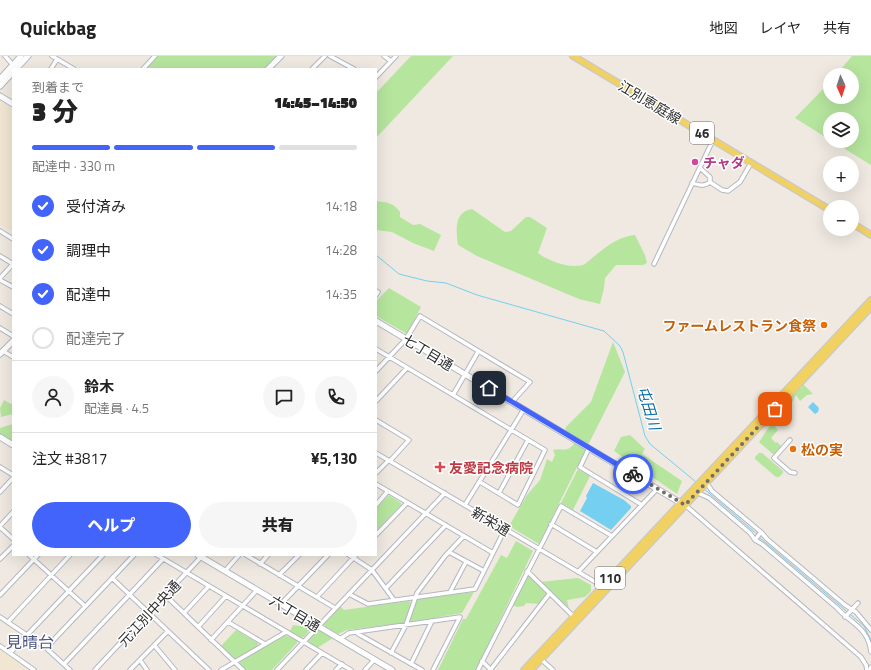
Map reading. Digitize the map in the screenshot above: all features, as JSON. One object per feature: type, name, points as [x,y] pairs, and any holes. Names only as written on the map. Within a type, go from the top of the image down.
[{"type":"main road","name":"江別恵庭線","points":[[573,56],[823,206]]},
{"type":"main road","points":[[859,227],[871,235]]},
{"type":"main road","name":"110","points":[[703,483],[871,300]]},
{"type":"main road","name":"110","points":[[531,670],[605,587],[871,307]]},
{"type":"main road","name":"110","points":[[524,670],[574,616],[605,587]]},
{"type":"street","points":[[5,56],[15,67]]},
{"type":"street","points":[[15,67],[22,56]]},
{"type":"street","points":[[15,67],[28,56]]},
{"type":"street","points":[[52,56],[72,68]]},
{"type":"street","points":[[144,68],[154,56]]},
{"type":"street","points":[[269,68],[281,56]]},
{"type":"street","points":[[313,68],[325,56]]},
{"type":"street","points":[[330,56],[351,68]]},
{"type":"street","points":[[384,56],[391,61]]},
{"type":"street","points":[[377,76],[396,56]]},
{"type":"street","points":[[52,68],[57,59]]},
{"type":"street","points":[[0,79],[12,69]]},
{"type":"street","points":[[0,86],[12,73]]},
{"type":"street","points":[[0,96],[12,103]]},
{"type":"street","points":[[654,264],[713,140]]},
{"type":"street","points":[[700,168],[710,177],[710,182],[722,190],[728,191],[740,182],[751,163]]},
{"type":"street","points":[[692,183],[706,185],[710,182]]},
{"type":"street","points":[[0,231],[12,238]]},
{"type":"street","points":[[0,256],[12,263]]},
{"type":"street","points":[[12,265],[0,279],[12,286]]},
{"type":"street","points":[[0,306],[12,313]]},
{"type":"street","points":[[377,370],[406,339],[420,316],[530,382],[512,402]]},
{"type":"street","name":"七丁目通","points":[[377,322],[683,504]]},
{"type":"street","points":[[0,328],[12,335]]},
{"type":"street","points":[[12,341],[2,353],[12,357]]},
{"type":"street","points":[[377,350],[545,450],[518,505],[480,482]]},
{"type":"street","points":[[453,395],[478,352]]},
{"type":"street","points":[[377,401],[407,368]]},
{"type":"street","points":[[466,505],[524,409]]},
{"type":"street","points":[[377,421],[409,440],[377,472]]},
{"type":"street","points":[[0,438],[12,444]]},
{"type":"street","points":[[499,493],[528,440]]},
{"type":"street","points":[[790,440],[774,458],[790,472],[795,473]]},
{"type":"street","points":[[589,448],[580,467],[642,505]]},
{"type":"street","name":"新栄通","points":[[377,454],[605,587]]},
{"type":"street","points":[[0,467],[12,475]]},
{"type":"street","points":[[0,492],[12,477]]},
{"type":"street","points":[[703,483],[755,527],[762,544],[837,608],[849,613],[871,630]]},
{"type":"street","points":[[377,485],[493,553]]},
{"type":"street","points":[[578,572],[658,488]]},
{"type":"street","points":[[696,490],[709,498],[750,533],[767,539],[845,605],[853,621],[862,630],[869,643],[871,652]]},
{"type":"street","points":[[377,504],[388,492]]},
{"type":"street","points":[[277,670],[445,493]]},
{"type":"street","points":[[377,534],[407,503]]},
{"type":"street","points":[[683,504],[861,657],[866,664],[867,670]]},
{"type":"street","points":[[478,670],[538,548],[561,506],[612,536]]},
{"type":"street","points":[[12,513],[0,526],[12,538]]},
{"type":"street","points":[[551,524],[597,552]]},
{"type":"street","points":[[386,588],[446,525]]},
{"type":"street","points":[[349,594],[368,604],[475,589],[505,529]]},
{"type":"street","points":[[391,653],[406,624],[414,598],[449,552],[464,536]]},
{"type":"street","points":[[0,560],[12,547]]},
{"type":"street","points":[[449,552],[484,571]]},
{"type":"street","points":[[30,556],[85,606]]},
{"type":"street","points":[[0,595],[37,556]]},
{"type":"street","points":[[8,622],[69,556]]},
{"type":"street","points":[[10,653],[101,556]]},
{"type":"street","points":[[46,648],[133,556]]},
{"type":"street","points":[[158,556],[351,670]]},
{"type":"street","name":"六丁目通","points":[[201,556],[392,670]]},
{"type":"street","name":"元江別中央通","points":[[94,670],[201,556]]},
{"type":"street","points":[[225,571],[239,556]]},
{"type":"street","points":[[248,556],[335,608]]},
{"type":"street","points":[[260,564],[267,556]]},
{"type":"street","points":[[279,575],[298,556]]},
{"type":"street","points":[[281,604],[327,556]]},
{"type":"street","points":[[316,597],[355,556],[372,570],[394,600]]},
{"type":"street","points":[[64,664],[163,559]]},
{"type":"street","points":[[450,592],[466,562]]},
{"type":"street","points":[[527,571],[574,616]]},
{"type":"street","points":[[112,578],[209,670]]},
{"type":"street","points":[[184,613],[209,586]]},
{"type":"street","points":[[211,640],[257,590]]},
{"type":"street","points":[[482,661],[491,670],[550,593]]},
{"type":"street","points":[[165,595],[243,670]]},
{"type":"street","points":[[198,627],[226,596]]},
{"type":"street","points":[[849,613],[858,603]]},
{"type":"street","points":[[0,617],[46,648],[70,670]]},
{"type":"street","points":[[340,639],[348,633],[460,617],[433,670]]},
{"type":"street","points":[[411,664],[432,621]]},
{"type":"street","points":[[228,622],[265,644]]},
{"type":"street","points":[[130,670],[168,630]]},
{"type":"street","points":[[221,670],[286,632]]},
{"type":"street","points":[[356,632],[422,670]]},
{"type":"street","points":[[154,645],[175,670]]},
{"type":"street","points":[[0,646],[32,669]]},
{"type":"street","points":[[306,670],[322,653]]},
{"type":"street","points":[[140,660],[148,670]]},
{"type":"street","points":[[365,670],[374,660]]},
{"type":"street","points":[[543,661],[553,670]]},
{"type":"street","points":[[336,670],[342,664]]},
{"type":"shaded area","points":[[0,101],[12,108],[12,231],[0,224]]},
{"type":"shaded area","points":[[0,650],[26,668],[25,670],[0,670]]},
{"type":"green space","points":[[158,56],[278,56],[267,68],[146,68]]},
{"type":"green space","points":[[411,56],[453,56],[377,137],[377,92]]},
{"type":"green space","points":[[852,56],[871,56],[871,165],[859,158],[859,156],[843,148],[859,148],[859,112],[823,112],[823,136],[795,118],[823,89],[823,104],[859,104],[859,68],[842,68]]},
{"type":"green space","points":[[377,201],[392,205],[400,212],[400,217],[413,225],[420,224],[441,235],[434,251],[413,243],[392,232],[377,230]]},
{"type":"green space","points":[[472,209],[505,232],[511,231],[526,217],[530,217],[547,228],[538,253],[560,264],[580,266],[615,242],[625,237],[635,235],[645,255],[647,263],[643,265],[616,265],[605,278],[600,304],[579,299],[477,256],[458,245],[457,228],[459,218],[466,211]]},
{"type":"green space","points":[[389,288],[421,307],[407,334],[377,317],[377,300]]},
{"type":"green space","points":[[613,342],[625,372],[588,445],[565,431],[566,427],[591,402]]},
{"type":"green space","points":[[803,384],[813,394],[807,395],[800,401],[796,395],[792,403],[788,403],[787,401],[799,388],[802,388],[801,386]]},
{"type":"green space","points":[[4,400],[12,404],[12,414],[1,417],[0,408]]},
{"type":"green space","points":[[785,404],[787,405],[787,408],[774,419],[773,416]]},
{"type":"green space","points":[[772,423],[778,430],[771,438],[781,446],[774,455],[759,442]]},
{"type":"green space","points":[[12,424],[12,441],[0,434],[0,428]]},
{"type":"green space","points":[[630,435],[645,449],[642,454],[682,481],[677,494],[614,451],[621,437]]},
{"type":"green space","points":[[575,443],[586,449],[539,544],[509,526],[527,495],[540,480],[547,459],[552,462],[555,455],[553,450],[566,449]]},
{"type":"green space","points":[[759,453],[762,453],[783,471],[779,477],[776,477],[755,459]]},
{"type":"green space","points":[[578,469],[590,476],[573,510],[561,503]]},
{"type":"green space","points":[[389,495],[401,503],[401,505],[378,529],[377,507]]},
{"type":"green space","points":[[516,541],[533,551],[476,670],[438,670],[463,619],[466,619],[501,555],[507,558]]},
{"type":"green space","points":[[529,576],[546,593],[546,595],[540,604],[526,603],[524,606],[517,607],[512,605],[526,577]]},
{"type":"green space","points":[[578,578],[591,585],[591,591],[585,597],[567,600],[569,609],[540,582]]},
{"type":"green space","points":[[474,592],[462,613],[411,622],[410,620],[415,601],[417,599]]},
{"type":"green space","points":[[409,601],[411,603],[403,623],[347,630],[338,634],[325,627],[324,624],[340,606],[344,610]]},
{"type":"green space","points":[[303,621],[311,625],[311,628],[304,637],[301,638],[290,631],[293,625],[300,626]]},
{"type":"green space","points":[[236,630],[258,643],[258,646],[235,659],[221,646]]},
{"type":"green space","points":[[320,630],[333,638],[317,648],[309,643],[308,640]]},
{"type":"green space","points":[[285,635],[297,640],[297,643],[272,670],[246,670],[240,664],[240,662]]},
{"type":"water","points":[[813,402],[819,408],[818,412],[815,414],[808,407]]},
{"type":"water","points":[[593,483],[624,500],[631,506],[631,508],[611,530],[580,511]]},
{"type":"waterway","name":"屯田川","points":[[377,256],[399,274],[427,281],[446,283],[477,295],[604,331],[620,346],[623,352],[645,436],[650,444],[696,482]]},
{"type":"waterway","name":"屯田川","points":[[703,488],[757,534]]},
{"type":"waterway","name":"屯田川","points":[[759,537],[864,626],[871,640]]},
{"type":"way so far","points":[[633,474],[685,505],[775,409]]},
{"type":"place","name":"チャダ","points":[[695,162]]},
{"type":"place","name":"ファームレストラン食祭","points":[[824,325]]},
{"type":"place","name":"松の実","points":[[793,449]]},
{"type":"place","name":"友愛記念病院","points":[[440,467]]},
{"type":"district","name":"見晴台","points":[[30,642]]},
{"type":"route","points":[[489,388],[633,474]]}]
